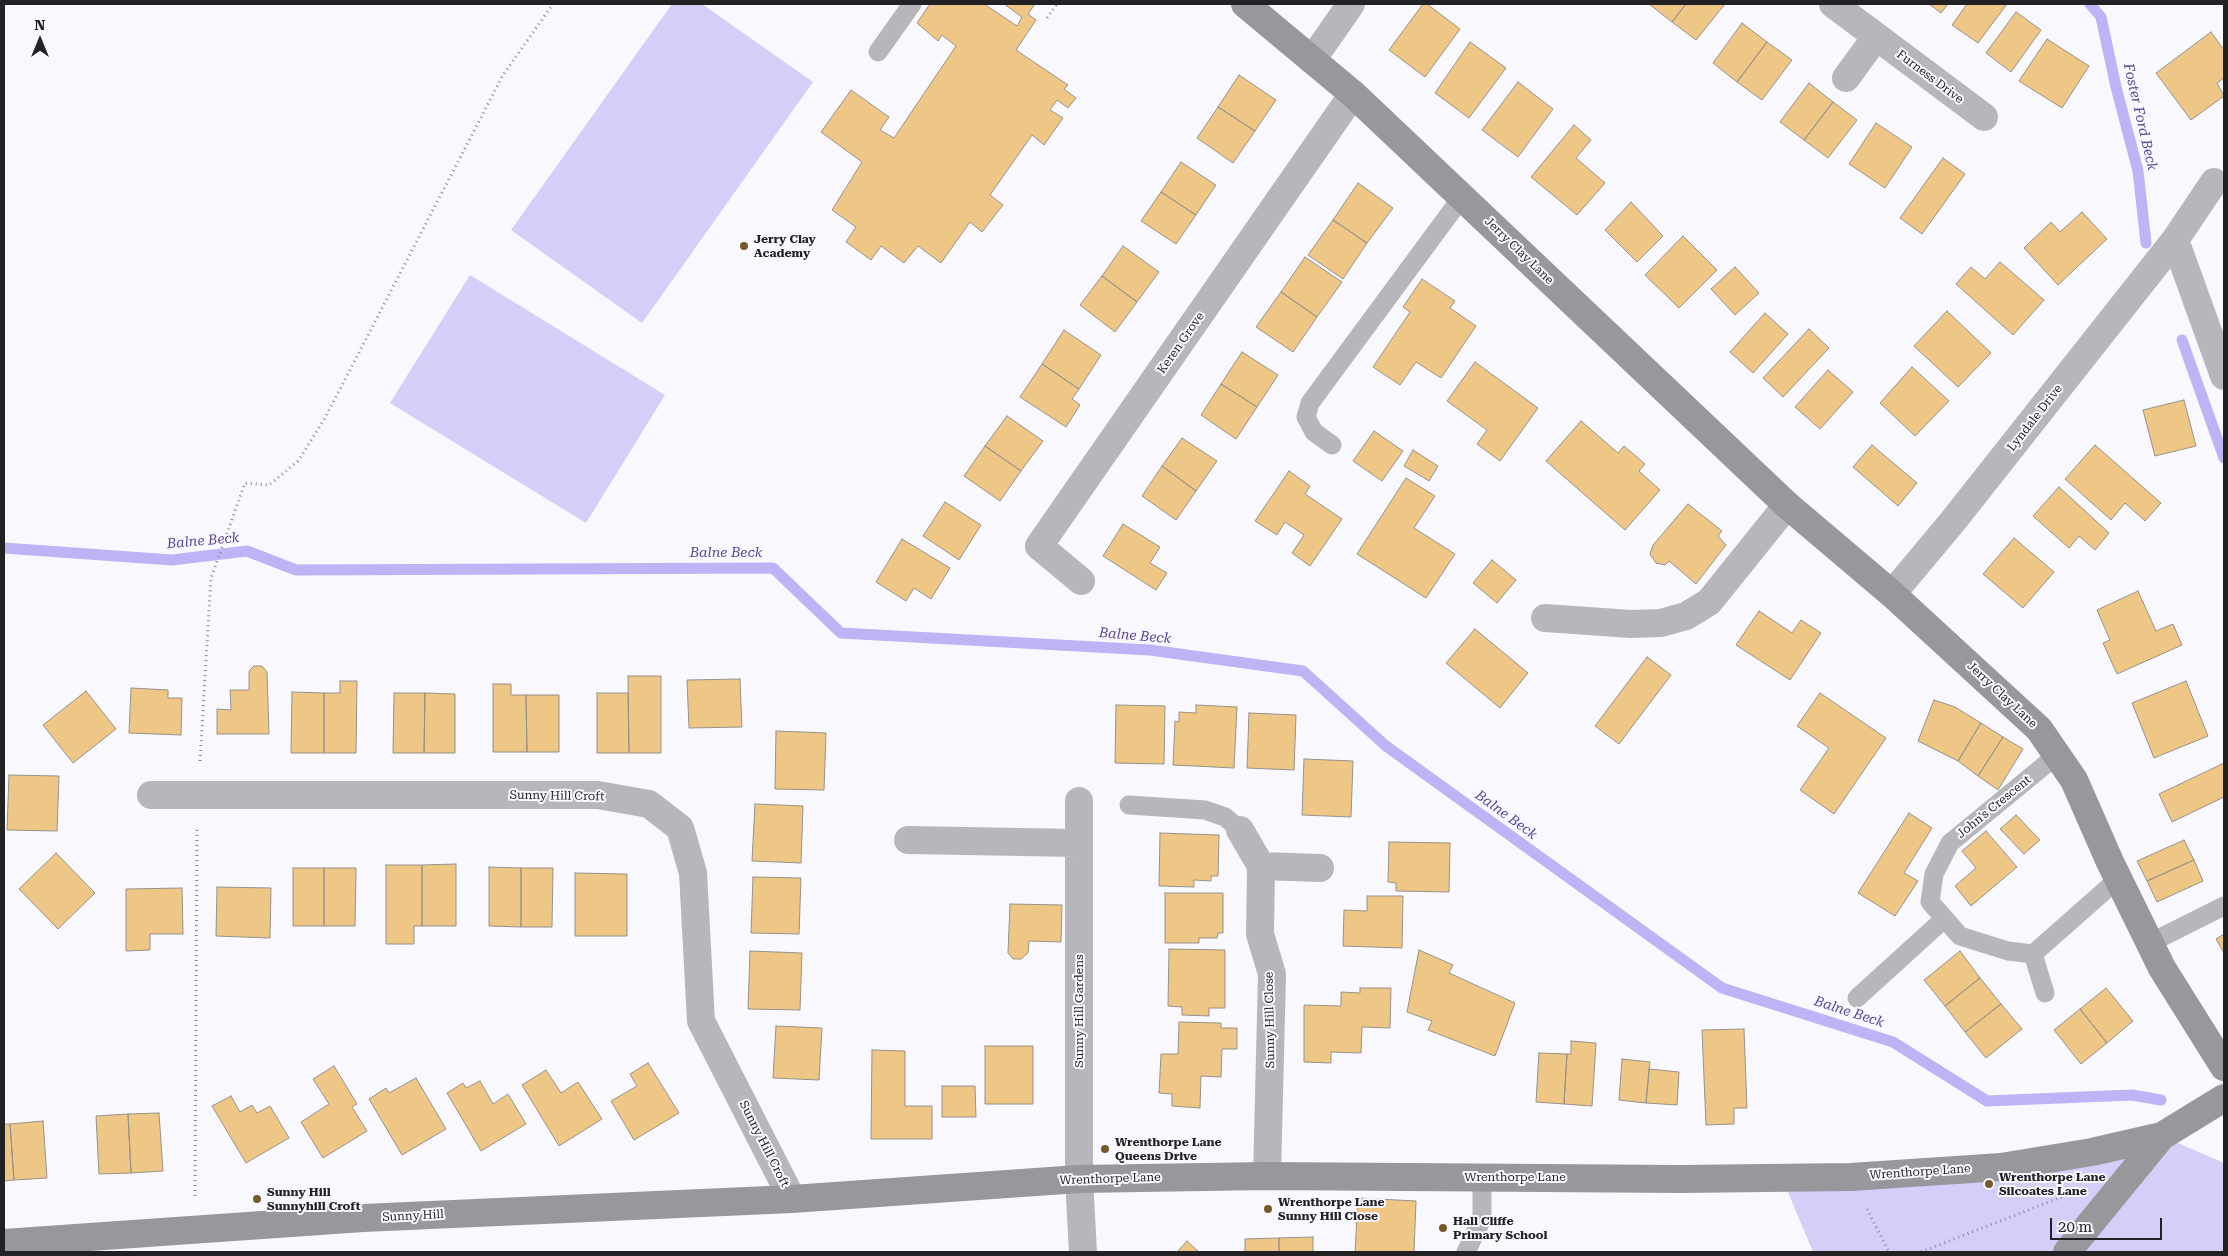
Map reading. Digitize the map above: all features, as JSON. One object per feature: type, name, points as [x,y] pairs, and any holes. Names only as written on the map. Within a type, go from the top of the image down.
[{"type":"street","name":"Jerry Clay Lane","points":[[1245,4],[1353,94],[1787,505],[1892,594],[2039,729],[2074,780],[2118,880],[2162,968],[2224,1067]]},
{"type":"street","points":[[1312,60],[1351,4]]},
{"type":"street","name":"Furness Drive","points":[[1833,4],[1984,117]]},
{"type":"street","points":[[1846,78],[1876,37]]},
{"type":"street","name":"Keren Grove","points":[[1081,581],[1039,546],[1353,94]]},
{"type":"street","name":"Lyndale Drive","points":[[1892,594],[1953,522],[2175,240],[2214,182]]},
{"type":"street","points":[[2175,240],[2224,376]]},
{"type":"street","points":[[1545,618],[1631,624],[1661,623],[1686,616],[1709,602],[1787,505]]},
{"type":"street","name":"Sunny Hill Croft","points":[[150,795],[598,795],[649,804],[680,828],[693,873],[702,1021],[792,1199]]},
{"type":"street","name":"Sunny Hill Gardens","points":[[1079,801],[1079,1179],[1083,1252]]},
{"type":"street","points":[[1240,830],[1261,866],[1320,868]]},
{"type":"street","points":[[908,840],[1079,843]]},
{"type":"street","name":"Sunny Hill Close","points":[[1261,866],[1260,934],[1272,974],[1267,1176]]},
{"type":"street","name":"Wrenthorpe Lane","points":[[792,1199],[1079,1179],[1267,1176],[1682,1179],[1851,1177],[2001,1167],[2092,1152],[2162,1136],[2224,1098]]},
{"type":"street","points":[[2068,1252],[2162,1136]]},
{"type":"street","name":"Sunny Hill","points":[[4,1243],[363,1218],[792,1199]]},
{"type":"lane","points":[[878,52],[912,4]]},
{"type":"lane","points":[[1332,445],[1314,432],[1306,416],[1310,403],[1462,197]]},
{"type":"lane","name":"John's Crescent","points":[[2033,954],[2008,951],[1960,936],[1930,902],[1934,874],[1950,843],[2057,755]]},
{"type":"lane","points":[[1129,805],[1205,810],[1225,817],[1240,830]]},
{"type":"lane","points":[[2045,993],[2033,954],[2118,880]]},
{"type":"lane","points":[[2150,943],[2224,906]]},
{"type":"lane","points":[[1857,998],[1944,919]]},
{"type":"lane","points":[[1466,1252],[1482,1219],[1482,1177]]},
{"type":"path","points":[[195,1229],[198,795],[211,578],[245,483],[269,485],[298,461],[325,418],[504,75],[553,4]]},
{"type":"path","points":[[1047,18],[1057,4]]},
{"type":"path","points":[[1851,1177],[1889,1252]]},
{"type":"path","points":[[1921,1252],[2074,1192]]},
{"type":"shaded area","points":[[672,4],[702,4],[813,82],[642,323],[511,230]]},
{"type":"shaded area","points":[[470,275],[665,395],[586,523],[390,403]]},
{"type":"shaded area","points":[[2162,1136],[2224,1163],[2224,1252],[1813,1252],[1782,1178]]},
{"type":"building","points":[[930,4],[984,4],[1017,26],[1022,17],[1004,4],[1035,4],[1028,14],[1036,20],[1016,50],[1068,85],[1064,89],[1076,98],[1068,108],[1057,100],[1050,110],[1063,118],[1044,145],[1032,135],[990,195],[1003,205],[982,232],[970,222],[941,263],[918,246],[904,263],[881,246],[871,260],[846,242],[856,227],[832,210],[862,162],[821,132],[851,90],[889,117],[880,130],[894,138],[956,46],[942,35],[938,41],[917,23]]},
{"type":"building","points":[[1423,4],[1427,4],[1460,29],[1425,77],[1389,50]]},
{"type":"building","points":[[1649,4],[1686,4],[1672,22]]},
{"type":"building","points":[[1686,4],[1725,4],[1696,40],[1672,22]]},
{"type":"building","points":[[1929,4],[1948,4],[1941,13]]},
{"type":"building","points":[[1967,4],[2007,4],[1978,43],[1952,25]]},
{"type":"building","points":[[2016,12],[2041,30],[2011,72],[1986,53]]},
{"type":"building","points":[[1742,23],[1767,42],[1737,82],[1713,63]]},
{"type":"building","points":[[2211,32],[2224,50],[2224,78],[2217,83],[2224,96],[2191,120],[2156,73]]},
{"type":"building","points":[[2047,39],[2089,66],[2062,108],[2019,81]]},
{"type":"building","points":[[1470,42],[1506,68],[1469,118],[1435,93]]},
{"type":"building","points":[[1767,42],[1792,60],[1762,100],[1737,82]]},
{"type":"building","points":[[1239,75],[1276,100],[1255,131],[1218,107]]},
{"type":"building","points":[[1518,82],[1553,109],[1518,157],[1482,130]]},
{"type":"building","points":[[1809,83],[1833,102],[1804,140],[1780,122]]},
{"type":"building","points":[[1833,102],[1857,120],[1828,158],[1804,140]]},
{"type":"building","points":[[1218,107],[1255,131],[1233,163],[1197,138]]},
{"type":"building","points":[[1876,123],[1912,147],[1885,188],[1849,164]]},
{"type":"building","points":[[1574,125],[1591,140],[1576,158],[1605,183],[1577,215],[1531,177]]},
{"type":"building","points":[[1943,158],[1965,174],[1922,234],[1900,218]]},
{"type":"building","points":[[1181,162],[1216,185],[1196,215],[1161,192]]},
{"type":"building","points":[[1358,183],[1393,208],[1367,243],[1333,220]]},
{"type":"building","points":[[1161,192],[1196,215],[1176,244],[1141,221]]},
{"type":"building","points":[[1631,202],[1663,236],[1637,262],[1605,230]]},
{"type":"building","points":[[2082,212],[2107,239],[2058,285],[2024,248],[2051,222],[2060,232]]},
{"type":"building","points":[[1333,220],[1367,243],[1343,279],[1308,255]]},
{"type":"building","points":[[1683,236],[1717,270],[1679,308],[1645,275]]},
{"type":"building","points":[[1123,246],[1159,272],[1137,302],[1102,276]]},
{"type":"building","points":[[1305,257],[1342,282],[1317,317],[1281,292]]},
{"type":"building","points":[[2000,262],[2044,300],[2013,335],[1956,284],[1971,267],[1985,279]]},
{"type":"building","points":[[1735,267],[1759,293],[1735,315],[1711,289]]},
{"type":"building","points":[[1102,276],[1137,302],[1115,332],[1080,305]]},
{"type":"building","points":[[1422,279],[1455,301],[1450,308],[1476,326],[1441,378],[1416,362],[1400,385],[1373,367],[1410,312],[1403,307]]},
{"type":"building","points":[[1281,292],[1317,317],[1293,352],[1256,327]]},
{"type":"building","points":[[1947,311],[1991,353],[1958,387],[1914,346]]},
{"type":"building","points":[[1765,313],[1788,334],[1753,373],[1730,352]]},
{"type":"building","points":[[1809,329],[1829,348],[1783,397],[1763,378]]},
{"type":"building","points":[[1064,330],[1101,355],[1079,389],[1042,364]]},
{"type":"building","points":[[1242,352],[1278,375],[1257,407],[1221,384]]},
{"type":"building","points":[[1475,362],[1538,408],[1500,461],[1477,444],[1487,430],[1447,401]]},
{"type":"building","points":[[1042,364],[1079,389],[1072,399],[1080,405],[1066,427],[1020,397]]},
{"type":"building","points":[[1912,367],[1949,401],[1915,436],[1880,403]]},
{"type":"building","points":[[1828,370],[1853,392],[1820,429],[1795,407]]},
{"type":"building","points":[[1221,384],[1257,407],[1236,439],[1201,415]]},
{"type":"building","points":[[2184,400],[2196,446],[2155,456],[2143,410]]},
{"type":"building","points":[[1007,416],[1043,441],[1021,471],[985,446]]},
{"type":"building","points":[[1581,421],[1618,453],[1624,446],[1645,464],[1639,471],[1660,490],[1625,530],[1546,461]]},
{"type":"building","points":[[1374,431],[1403,451],[1382,481],[1353,461]]},
{"type":"building","points":[[1182,438],[1217,461],[1196,491],[1162,466]]},
{"type":"building","points":[[1872,445],[1917,483],[1898,506],[1853,467]]},
{"type":"building","points":[[2095,445],[2161,503],[2145,521],[2125,503],[2111,520],[2065,479]]},
{"type":"building","points":[[985,446],[1021,471],[1000,501],[964,476]]},
{"type":"building","points":[[1413,450],[1438,466],[1429,481],[1404,466]]},
{"type":"building","points":[[1162,466],[1196,491],[1176,520],[1142,496]]},
{"type":"building","points":[[1289,471],[1310,486],[1305,494],[1342,519],[1310,566],[1292,553],[1304,535],[1285,522],[1277,535],[1255,521]]},
{"type":"building","points":[[1406,478],[1435,496],[1414,528],[1455,554],[1426,598],[1357,554]]},
{"type":"building","points":[[2059,487],[2109,533],[2095,550],[2079,536],[2069,548],[2033,516]]},
{"type":"building","points":[[945,502],[981,525],[959,560],[923,536]]},
{"type":"building","points":[[1688,504],[1722,531],[1718,536],[1726,545],[1696,584],[1669,561],[1665,565],[1656,563],[1650,554],[1653,545]]},
{"type":"building","points":[[1123,524],[1160,547],[1150,563],[1167,573],[1156,590],[1103,556]]},
{"type":"building","points":[[2014,538],[2054,572],[2023,608],[1983,574]]},
{"type":"building","points":[[902,539],[950,568],[931,599],[914,588],[906,601],[876,582]]},
{"type":"building","points":[[1492,560],[1516,580],[1497,603],[1473,583]]},
{"type":"building","points":[[2138,591],[2156,631],[2173,624],[2182,645],[2117,674],[2103,643],[2110,640],[2097,610]]},
{"type":"building","points":[[1759,611],[1792,633],[1801,620],[1821,633],[1790,680],[1736,645]]},
{"type":"building","points":[[1475,629],[1528,673],[1500,708],[1446,663]]},
{"type":"building","points":[[1647,657],[1671,675],[1619,744],[1595,726]]},
{"type":"building","points":[[254,666],[262,666],[267,672],[269,734],[217,734],[217,709],[231,710],[230,690],[249,690],[249,671]]},
{"type":"building","points":[[628,676],[661,676],[661,753],[629,753]]},
{"type":"building","points":[[740,679],[742,727],[689,728],[687,680]]},
{"type":"building","points":[[340,681],[357,681],[356,753],[324,753],[324,693],[340,693]]},
{"type":"building","points":[[2186,681],[2208,736],[2154,758],[2132,703]]},
{"type":"building","points":[[493,684],[511,684],[511,695],[526,695],[527,752],[493,752]]},
{"type":"building","points":[[131,688],[168,690],[168,698],[182,698],[181,735],[129,733]]},
{"type":"building","points":[[86,691],[116,729],[73,763],[43,725]]},
{"type":"building","points":[[292,692],[324,693],[324,753],[291,753]]},
{"type":"building","points":[[394,693],[425,693],[424,753],[393,753]]},
{"type":"building","points":[[425,693],[455,694],[455,753],[424,753]]},
{"type":"building","points":[[597,693],[628,693],[629,753],[597,753]]},
{"type":"building","points":[[1820,693],[1886,738],[1834,814],[1800,790],[1829,748],[1797,726]]},
{"type":"building","points":[[526,695],[559,695],[559,752],[527,752]]},
{"type":"building","points":[[1934,700],[1955,707],[1981,723],[1958,761],[1918,741]]},
{"type":"building","points":[[1116,705],[1165,706],[1164,764],[1115,763]]},
{"type":"building","points":[[1196,705],[1237,707],[1234,768],[1173,765],[1175,721],[1179,722],[1179,712],[1196,713]]},
{"type":"building","points":[[1249,713],[1296,715],[1294,770],[1247,768]]},
{"type":"building","points":[[1981,723],[2003,737],[1978,776],[1958,761]]},
{"type":"building","points":[[776,731],[826,733],[824,790],[775,789]]},
{"type":"building","points":[[2003,737],[2023,749],[1998,790],[1978,776]]},
{"type":"building","points":[[1304,759],[1353,761],[1351,817],[1302,815]]},
{"type":"building","points":[[2224,763],[2224,797],[2172,822],[2159,794]]},
{"type":"building","points":[[9,775],[59,776],[57,831],[7,830]]},
{"type":"building","points":[[755,804],[803,806],[801,863],[752,861]]},
{"type":"building","points":[[1909,813],[1932,828],[1904,873],[1918,881],[1895,916],[1858,893]]},
{"type":"building","points":[[2016,815],[2040,840],[2024,854],[2000,829]]},
{"type":"building","points":[[1986,831],[2017,867],[1971,906],[1955,886],[1976,868],[1962,851]]},
{"type":"building","points":[[1160,833],[1219,835],[1218,876],[1211,876],[1211,881],[1194,880],[1194,887],[1159,886]]},
{"type":"building","points":[[2184,840],[2194,860],[2147,881],[2137,861]]},
{"type":"building","points":[[1389,842],[1450,843],[1449,892],[1396,891],[1396,883],[1388,882]]},
{"type":"building","points":[[56,853],[95,893],[58,929],[19,889]]},
{"type":"building","points":[[2194,860],[2203,881],[2157,902],[2147,881]]},
{"type":"building","points":[[456,864],[456,926],[422,926],[422,865]]},
{"type":"building","points":[[386,865],[422,865],[422,926],[414,926],[414,944],[386,944]]},
{"type":"building","points":[[489,867],[521,868],[521,927],[489,926]]},
{"type":"building","points":[[293,868],[324,868],[324,926],[293,926]]},
{"type":"building","points":[[324,868],[356,868],[355,926],[324,926]]},
{"type":"building","points":[[521,868],[553,868],[552,927],[521,927]]},
{"type":"building","points":[[575,873],[627,874],[627,936],[575,936]]},
{"type":"building","points":[[753,877],[801,878],[799,934],[751,933]]},
{"type":"building","points":[[217,887],[271,888],[270,938],[216,936]]},
{"type":"building","points":[[182,888],[183,934],[150,934],[150,950],[126,951],[126,889]]},
{"type":"building","points":[[1165,893],[1223,893],[1223,933],[1218,933],[1217,938],[1199,938],[1199,943],[1165,943]]},
{"type":"building","points":[[1367,896],[1403,896],[1402,948],[1343,946],[1344,910],[1367,911]]},
{"type":"building","points":[[1010,904],[1062,905],[1061,942],[1029,941],[1028,953],[1021,959],[1013,959],[1008,953]]},
{"type":"building","points":[[2224,934],[2224,953],[2216,939]]},
{"type":"building","points":[[1169,949],[1225,950],[1225,1008],[1209,1008],[1209,1016],[1182,1015],[1182,1007],[1168,1006]]},
{"type":"building","points":[[1419,950],[1453,965],[1449,973],[1515,1003],[1495,1056],[1428,1030],[1432,1021],[1407,1012]]},
{"type":"building","points":[[750,951],[802,953],[800,1010],[748,1009]]},
{"type":"building","points":[[1960,951],[1980,978],[1945,1006],[1924,980]]},
{"type":"building","points":[[1980,978],[2001,1004],[1965,1032],[1945,1006]]},
{"type":"building","points":[[1360,988],[1391,988],[1390,1028],[1362,1027],[1361,1053],[1331,1052],[1331,1063],[1304,1062],[1304,1005],[1341,1006],[1341,992],[1360,993]]},
{"type":"building","points":[[2106,988],[2133,1021],[2107,1043],[2080,1009]]},
{"type":"building","points":[[2001,1004],[2022,1029],[1986,1058],[1965,1032]]},
{"type":"building","points":[[2080,1009],[2107,1043],[2081,1064],[2054,1030]]},
{"type":"building","points":[[1179,1022],[1221,1023],[1221,1028],[1237,1028],[1237,1049],[1222,1049],[1221,1077],[1201,1076],[1200,1108],[1172,1106],[1172,1094],[1159,1093],[1161,1054],[1178,1054]]},
{"type":"building","points":[[776,1026],[822,1028],[819,1080],[773,1078]]},
{"type":"building","points":[[1744,1029],[1747,1108],[1734,1108],[1734,1124],[1706,1125],[1702,1030]]},
{"type":"building","points":[[1571,1041],[1596,1043],[1592,1106],[1564,1104],[1567,1054],[1571,1054]]},
{"type":"building","points":[[985,1046],[1033,1046],[1033,1104],[985,1104]]},
{"type":"building","points":[[872,1050],[905,1051],[905,1106],[932,1106],[932,1139],[871,1139]]},
{"type":"building","points":[[1539,1053],[1567,1054],[1564,1104],[1536,1102]]},
{"type":"building","points":[[1622,1059],[1650,1062],[1646,1103],[1619,1100]]},
{"type":"building","points":[[648,1063],[679,1113],[634,1140],[611,1101],[637,1086],[630,1074]]},
{"type":"building","points":[[334,1066],[357,1104],[352,1107],[367,1131],[323,1158],[301,1122],[329,1104],[313,1079]]},
{"type":"building","points":[[1649,1069],[1679,1072],[1677,1105],[1646,1103]]},
{"type":"building","points":[[546,1070],[561,1093],[578,1082],[602,1119],[559,1146],[522,1085]]},
{"type":"building","points":[[416,1078],[446,1129],[402,1155],[369,1099],[386,1088],[389,1093]]},
{"type":"building","points":[[480,1081],[493,1104],[508,1094],[526,1124],[481,1151],[447,1093],[463,1083],[466,1088]]},
{"type":"building","points":[[942,1086],[975,1086],[976,1117],[942,1117]]},
{"type":"building","points":[[231,1096],[240,1112],[252,1105],[257,1113],[270,1106],[289,1138],[246,1163],[212,1106]]},
{"type":"building","points":[[159,1113],[163,1171],[131,1173],[128,1114]]},
{"type":"building","points":[[128,1114],[131,1173],[99,1174],[96,1116]]},
{"type":"building","points":[[43,1121],[47,1178],[14,1180],[10,1124]]},
{"type":"building","points":[[4,1124],[10,1124],[14,1180],[4,1181]]},
{"type":"building","points":[[1358,1198],[1416,1201],[1414,1252],[1355,1252]]},
{"type":"building","points":[[1313,1237],[1313,1252],[1279,1252],[1279,1238]]},
{"type":"building","points":[[1279,1238],[1279,1252],[1245,1252],[1245,1239]]},
{"type":"building","points":[[1187,1241],[1199,1252],[1177,1252]]},
{"type":"waterway","name":"Foster Ford Beck","points":[[2090,4],[2101,17],[2116,87],[2138,171],[2146,243]]},
{"type":"waterway","name":"Foster Ford Beck","points":[[2182,340],[2224,458]]},
{"type":"waterway","name":"Balne Beck","points":[[4,548],[172,560],[247,551],[296,570],[773,568],[841,633],[1150,650],[1303,671],[1386,746],[1722,988],[1893,1042],[1987,1101],[2132,1095],[2161,1100]]},
{"type":"place","name":"Jerry Clay Academy","points":[[744,246]]},
{"type":"place","name":"Wrenthorpe Lane Queens Drive","points":[[1105,1149]]},
{"type":"place","name":"Wrenthorpe Lane Silcoates Lane","points":[[1989,1184]]},
{"type":"place","name":"Sunny Hill Sunnyhill Croft","points":[[257,1199]]},
{"type":"place","name":"Wrenthorpe Lane Sunny Hill Close","points":[[1268,1209]]},
{"type":"place","name":"Hall Cliffe Primary School","points":[[1443,1228]]}]
